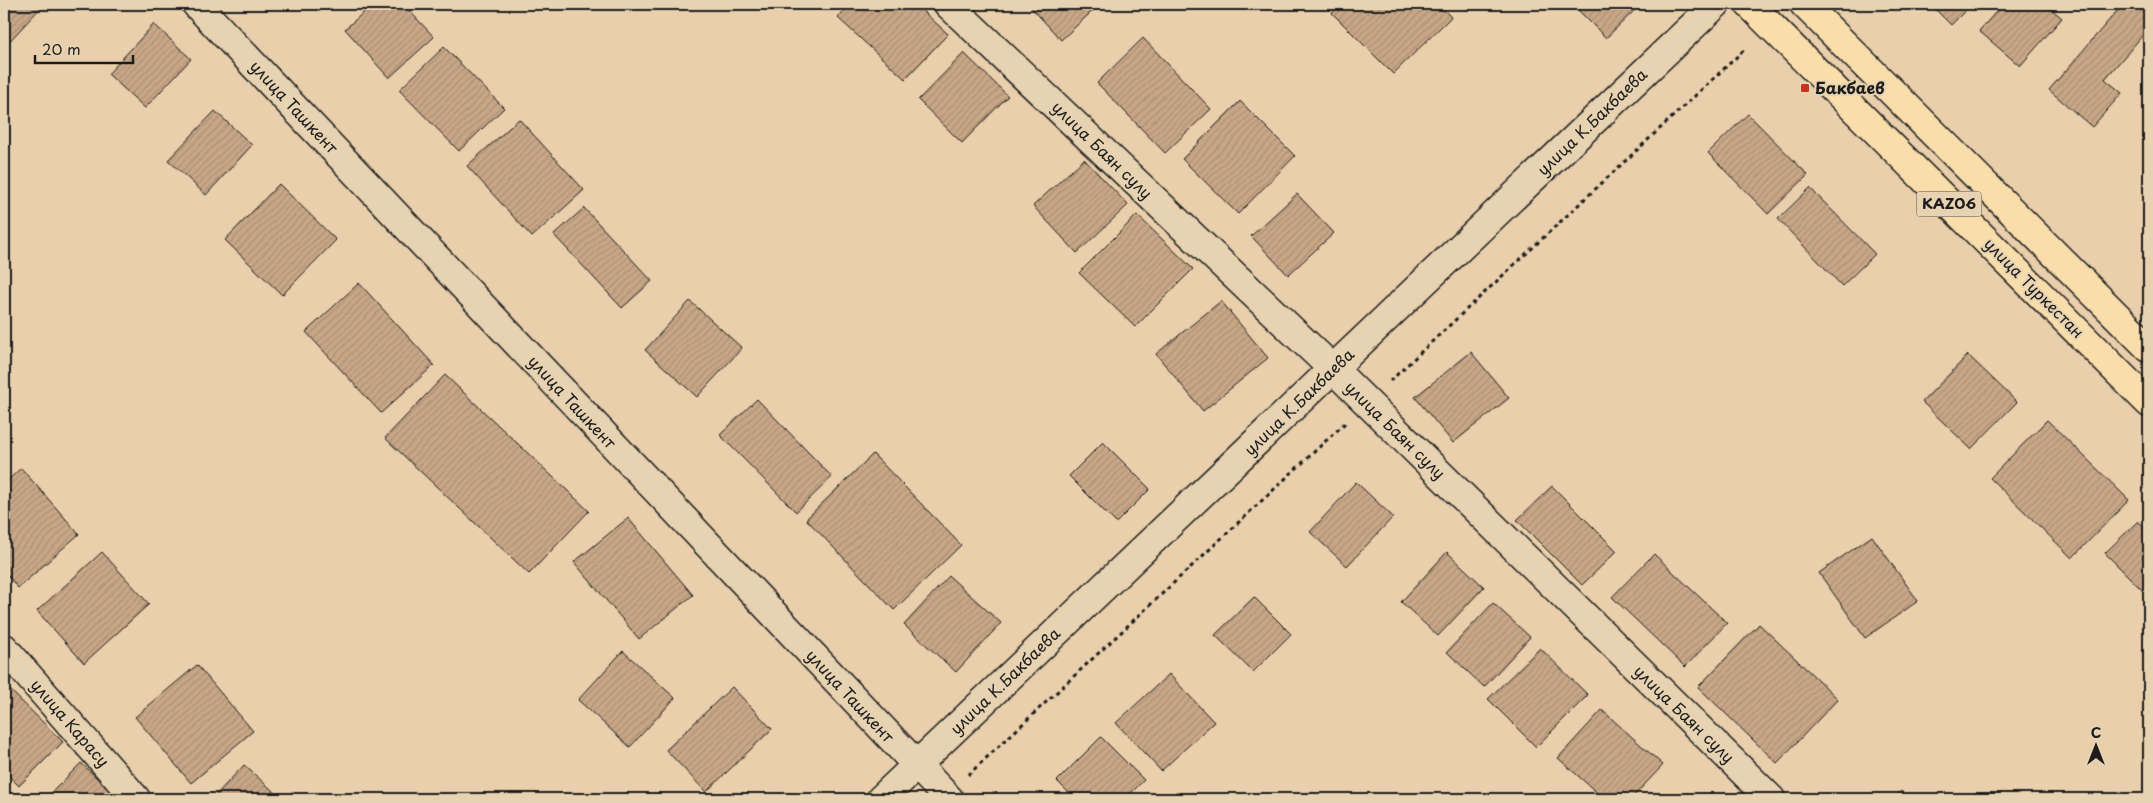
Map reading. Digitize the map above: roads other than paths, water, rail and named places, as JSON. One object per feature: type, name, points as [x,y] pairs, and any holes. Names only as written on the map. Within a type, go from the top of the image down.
[{"type":"highway","name":"улица Туркестан","points":[[1749,4],[2149,403]]},
{"type":"highway","name":"KАZ06","points":[[1804,4],[2149,348]]},
{"type":"street","name":"улица Ташкент","points":[[196,4],[949,799]]},
{"type":"street","name":"улица Баян сулу","points":[[948,4],[1333,369],[1771,799]]},
{"type":"street","name":"улица К.Бакбаева","points":[[881,799],[1716,4]]},
{"type":"street","name":"улица Карасу","points":[[4,648],[136,799]]},
{"type":"place","name":"Бакбаев","points":[[1805,88]]}]
